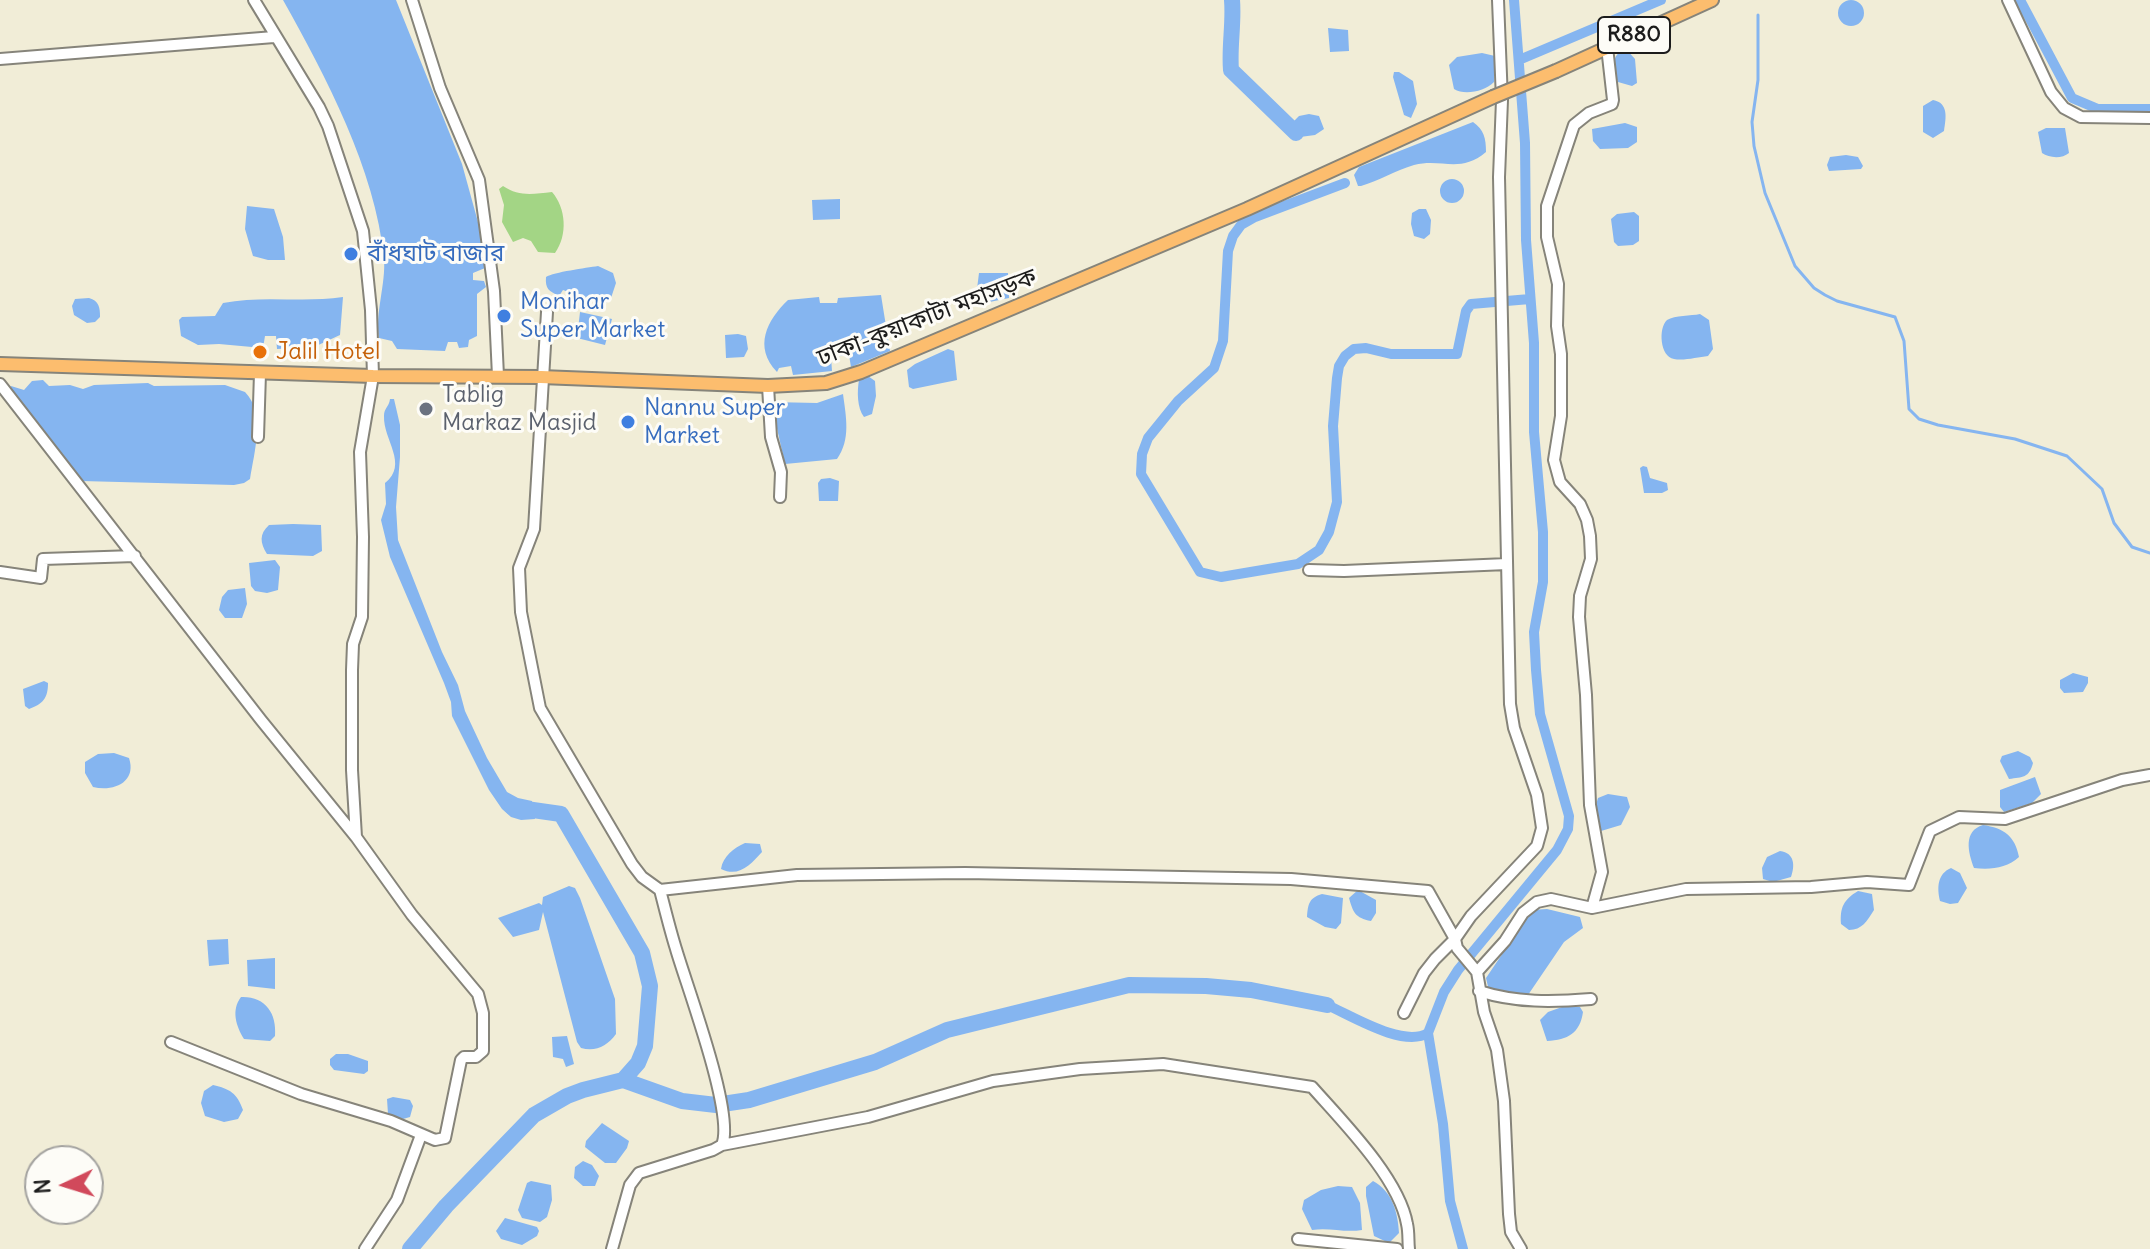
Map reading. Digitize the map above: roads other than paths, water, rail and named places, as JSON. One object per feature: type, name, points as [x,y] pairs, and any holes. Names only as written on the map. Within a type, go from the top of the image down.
[{"type":"main road","name":"ঢাকা-কুয়াকাটা মহাসড়ক","points":[[0,364],[373,376],[541,377],[768,386],[807,386],[843,379],[1233,215],[1712,0]]},
{"type":"street","points":[[254,0],[328,126],[363,231],[371,310],[373,376],[360,452],[362,617],[352,657],[352,770],[356,837]]},
{"type":"street","points":[[412,0],[444,99],[479,180],[494,291],[498,376]]},
{"type":"street","points":[[1404,1013],[1424,973],[1456,944],[1471,916],[1537,846],[1542,828],[1537,795],[1514,728],[1510,704],[1499,177],[1502,86],[1498,0]]},
{"type":"street","points":[[2008,0],[2051,92],[2064,108],[2081,117],[2150,118]]},
{"type":"street","points":[[0,59],[274,37]]},
{"type":"street","points":[[1592,908],[1602,872],[1590,805],[1586,695],[1579,617],[1580,596],[1591,559],[1590,536],[1584,512],[1560,482],[1554,460],[1561,416],[1561,354],[1557,326],[1558,284],[1547,237],[1547,206],[1574,125],[1589,113],[1612,104],[1607,47]]},
{"type":"street","points":[[547,312],[534,529],[519,568],[521,612],[540,708],[632,864],[642,877],[660,890],[717,1081],[724,1127],[722,1145]]},
{"type":"street","points":[[258,437],[260,373]]},
{"type":"street","points":[[0,384],[481,1001],[483,1051],[476,1057],[464,1057],[459,1064],[445,1138],[435,1140],[391,1121],[301,1094],[171,1042]]},
{"type":"street","points":[[768,386],[771,437],[781,472],[780,497]]},
{"type":"street","points":[[0,572],[41,578],[43,559],[135,556]]},
{"type":"street","points":[[1309,570],[1507,564]]},
{"type":"street","points":[[1477,972],[1505,941],[1523,913],[1537,902],[1551,899],[1592,908],[1686,889],[1811,887],[1867,882],[1909,885],[1930,831],[1959,817],[2005,819],[2122,780],[2150,775]]},
{"type":"street","points":[[660,890],[730,880],[853,874],[1291,879],[1428,891],[1456,944],[1477,972],[1479,991],[1497,1050],[1504,1101],[1511,1232],[1521,1249]]},
{"type":"street","points":[[1479,991],[1497,997],[1531,1001],[1591,999]]},
{"type":"street","points":[[612,1249],[630,1185],[639,1173],[722,1145],[868,1117],[993,1081],[1080,1069],[1151,1065],[1210,1069],[1312,1087],[1358,1139],[1396,1193],[1407,1223],[1409,1249]]},
{"type":"street","points":[[365,1249],[397,1200],[421,1135]]},
{"type":"street","points":[[1298,1239],[1397,1249]]},
{"type":"water","points":[[283,0],[396,0],[462,164],[481,233],[485,268],[473,273],[473,280],[484,281],[486,287],[477,294],[477,336],[469,340],[468,347],[459,348],[457,342],[448,342],[445,351],[397,349],[392,341],[379,338],[384,258],[370,191],[346,124]]},
{"type":"water","points":[[1851,0],[1860,4],[1864,13],[1860,22],[1851,26],[1842,22],[1838,13],[1842,4]]},
{"type":"water","points":[[1328,28],[1348,30],[1349,51],[1330,52]]},
{"type":"water","points":[[1626,49],[1635,59],[1637,83],[1632,86],[1618,82],[1615,72],[1615,58]]},
{"type":"water","points":[[1482,53],[1495,56],[1494,82],[1475,92],[1454,89],[1449,65],[1457,57]]},
{"type":"water","points":[[1394,72],[1413,81],[1417,104],[1411,118],[1404,115]]},
{"type":"water","points":[[1933,100],[1942,104],[1946,116],[1944,131],[1933,138],[1923,132],[1923,106]]},
{"type":"water","points":[[1299,116],[1319,116],[1324,129],[1315,135],[1300,137],[1294,121]]},
{"type":"water","points":[[1473,122],[1482,131],[1486,143],[1486,152],[1477,159],[1459,164],[1414,165],[1358,186],[1354,175],[1359,167]]},
{"type":"water","points":[[1625,123],[1637,127],[1637,142],[1628,148],[1600,149],[1593,141],[1592,129]]},
{"type":"water","points":[[2046,128],[2065,128],[2069,153],[2056,157],[2042,153],[2038,132]]},
{"type":"water","points":[[1830,157],[1858,157],[1863,166],[1861,169],[1829,171],[1827,165]]},
{"type":"water","points":[[1452,179],[1461,182],[1464,191],[1461,200],[1452,203],[1443,200],[1440,191],[1443,182]]},
{"type":"water","points":[[840,199],[840,219],[813,220],[812,200]]},
{"type":"water","points":[[247,206],[274,209],[283,237],[285,260],[253,256],[245,229]]},
{"type":"water","points":[[1426,209],[1431,220],[1430,234],[1424,239],[1414,236],[1411,224],[1412,213]]},
{"type":"water","points":[[1634,212],[1639,216],[1639,241],[1633,245],[1618,246],[1614,242],[1611,219],[1617,214]]},
{"type":"water","points":[[598,266],[613,273],[616,283],[610,301],[602,304],[563,290],[559,296],[547,287],[546,277],[550,275]]},
{"type":"water","points":[[979,273],[1008,273],[1009,298],[975,305]]},
{"type":"water","points":[[881,295],[890,351],[851,367],[849,355],[831,357],[832,371],[793,375],[791,366],[779,368],[777,372],[770,363],[764,344],[766,334],[774,316],[788,300],[819,297],[820,303],[837,303],[838,298]]},
{"type":"water","points":[[343,297],[340,335],[314,347],[277,349],[276,336],[265,336],[263,348],[198,345],[181,336],[179,320],[182,317],[215,316],[223,303]]},
{"type":"water","points":[[89,298],[98,305],[100,317],[95,322],[87,323],[74,315],[72,306],[75,299]]},
{"type":"water","points":[[580,312],[612,319],[605,345],[577,338]]},
{"type":"water","points":[[1700,314],[1709,320],[1713,349],[1708,356],[1682,360],[1669,357],[1662,342],[1664,324],[1674,317]]},
{"type":"water","points":[[725,335],[746,336],[748,349],[744,357],[726,358]]},
{"type":"water","points":[[948,349],[954,351],[957,380],[913,389],[909,387],[907,370]]},
{"type":"water","points":[[868,376],[875,381],[876,396],[872,414],[864,417],[859,404],[858,384],[859,380]]},
{"type":"water","points":[[43,380],[49,386],[70,385],[83,389],[94,385],[148,383],[154,386],[225,385],[245,392],[257,422],[250,479],[234,485],[81,481],[9,389],[11,386],[24,390],[32,381]]},
{"type":"water","points":[[843,394],[846,436],[837,459],[785,464],[771,402],[817,403]]},
{"type":"water","points":[[390,399],[394,399],[400,425],[396,507],[398,540],[458,685],[465,711],[487,758],[507,792],[532,801],[535,819],[511,817],[489,790],[452,716],[444,683],[390,557],[381,520],[386,504],[385,483],[395,468],[384,416]]},
{"type":"water","points":[[1647,467],[1650,478],[1667,483],[1668,490],[1644,493],[1640,468]]},
{"type":"water","points":[[821,479],[839,481],[838,501],[819,501],[818,483]]},
{"type":"water","points":[[269,525],[321,525],[322,551],[313,556],[267,554],[262,539],[266,528]]},
{"type":"water","points":[[275,560],[280,567],[278,590],[267,593],[255,591],[251,586],[249,563]]},
{"type":"water","points":[[245,588],[247,604],[242,618],[225,618],[219,610],[222,597],[228,590]]},
{"type":"water","points":[[2073,673],[2088,677],[2088,683],[2083,692],[2064,693],[2060,680]]},
{"type":"water","points":[[44,681],[48,683],[46,696],[41,703],[29,709],[25,706],[23,689]]},
{"type":"water","points":[[2018,751],[2030,757],[2033,763],[2025,776],[2009,779],[2000,761],[2002,756]]},
{"type":"water","points":[[114,753],[129,758],[131,766],[127,779],[109,788],[93,787],[85,773],[85,762],[98,754]]},
{"type":"water","points":[[2035,777],[2041,794],[2032,803],[2004,812],[2000,807],[2000,790]]},
{"type":"water","points":[[1608,794],[1627,797],[1630,807],[1621,825],[1601,831],[1595,808],[1598,798]]},
{"type":"water","points":[[1983,825],[2007,834],[2015,844],[2019,857],[1998,867],[1974,868],[1969,849],[1970,837]]},
{"type":"water","points":[[745,843],[760,844],[762,852],[739,871],[721,869],[730,853]]},
{"type":"water","points":[[1780,851],[1789,854],[1793,861],[1791,877],[1773,882],[1763,879],[1762,868],[1767,857]]},
{"type":"water","points":[[1951,868],[1960,873],[1967,888],[1958,903],[1950,904],[1940,901],[1938,886],[1943,874]]},
{"type":"water","points":[[569,886],[575,888],[580,898],[615,999],[616,1034],[605,1045],[596,1048],[581,1048],[577,1042],[543,912],[539,930],[513,937],[498,918],[539,903],[542,905],[543,897]]},
{"type":"water","points":[[1358,890],[1376,900],[1376,913],[1371,921],[1358,916],[1352,907],[1349,898]]},
{"type":"water","points":[[1858,891],[1872,894],[1874,910],[1861,927],[1849,930],[1841,924],[1842,909]]},
{"type":"water","points":[[1322,894],[1343,898],[1341,923],[1336,929],[1307,917],[1310,902]]},
{"type":"water","points":[[1547,909],[1580,917],[1583,928],[1564,942],[1528,995],[1489,991],[1486,978],[1532,910]]},
{"type":"water","points":[[228,939],[229,964],[209,966],[207,940]]},
{"type":"water","points":[[275,958],[275,989],[248,986],[247,960]]},
{"type":"water","points":[[241,997],[257,999],[268,1008],[275,1028],[275,1036],[270,1041],[244,1039],[236,1018],[236,1007]]},
{"type":"water","points":[[1562,1007],[1580,1007],[1583,1012],[1579,1025],[1567,1037],[1547,1041],[1540,1020],[1548,1012]]},
{"type":"water","points":[[567,1036],[574,1064],[566,1067],[563,1059],[553,1057],[552,1037]]},
{"type":"water","points":[[336,1054],[348,1054],[368,1061],[368,1071],[364,1074],[334,1070],[330,1059]]},
{"type":"water","points":[[213,1085],[228,1090],[238,1099],[243,1110],[238,1119],[224,1122],[205,1116],[201,1103],[204,1091]]},
{"type":"water","points":[[387,1099],[410,1100],[413,1106],[410,1117],[403,1119],[388,1114]]},
{"type":"water","points":[[602,1123],[629,1141],[616,1163],[605,1163],[585,1147],[586,1141]]},
{"type":"water","points":[[583,1161],[592,1165],[599,1176],[595,1186],[583,1186],[574,1178],[575,1167]]},
{"type":"water","points":[[1373,1181],[1389,1196],[1397,1217],[1399,1233],[1389,1243],[1374,1236],[1366,1196],[1366,1187]]},
{"type":"water","points":[[527,1183],[551,1185],[552,1200],[547,1217],[540,1222],[522,1218],[518,1210]]},
{"type":"water","points":[[1352,1187],[1360,1203],[1362,1230],[1312,1230],[1302,1209],[1304,1200],[1321,1190]]},
{"type":"water","points":[[505,1218],[537,1227],[537,1236],[522,1245],[501,1239],[496,1231]]},
{"type":"waterway","points":[[1232,0],[1231,70],[1296,133]]},
{"type":"waterway","points":[[1327,1005],[1392,1034],[1418,1037],[1428,1033],[1444,992],[1458,970],[1557,850],[1568,829],[1569,816],[1540,714],[1536,670],[1534,632],[1543,582],[1543,532],[1534,432],[1534,343],[1526,240],[1525,143],[1514,0]]},
{"type":"waterway","points":[[1519,60],[1661,0]]},
{"type":"waterway","points":[[2020,0],[2072,98],[2098,109],[2150,109]]},
{"type":"waterway","points":[[1758,15],[1758,80],[1752,122],[1754,146],[1765,193],[1795,266],[1814,288],[1825,295],[1895,317],[1904,341],[1909,409],[1919,419],[2015,439],[2067,456],[2102,489],[2114,523],[2132,547],[2150,553]]},
{"type":"waterway","points":[[1345,183],[1241,225],[1228,251],[1223,341],[1214,368],[1178,401],[1148,438],[1142,454],[1141,474],[1200,572],[1221,577],[1298,564],[1319,550],[1329,532],[1337,502],[1333,426],[1339,366],[1345,356],[1354,349],[1366,348],[1391,354],[1457,354],[1466,311],[1471,304],[1530,299]]},
{"type":"waterway","points":[[512,807],[561,814],[642,953],[650,986],[645,1046],[638,1063],[623,1080]]},
{"type":"waterway","points":[[410,1249],[446,1206],[534,1115],[583,1090],[623,1080],[682,1101],[716,1105],[749,1100],[875,1062],[947,1030],[1129,985],[1251,990],[1327,1005]]},
{"type":"waterway","points":[[1428,1033],[1443,1124],[1450,1201],[1463,1249]]},
{"type":"place","name":"বাঁধঘাট বাজার","points":[[351,254]]},
{"type":"place","name":"Monihar Super Market","points":[[504,316]]},
{"type":"place","name":"Jalil Hotel","points":[[260,352]]},
{"type":"place","name":"Tablig Markaz Masjid","points":[[426,409]]},
{"type":"place","name":"Nannu Super Market","points":[[628,422]]}]
